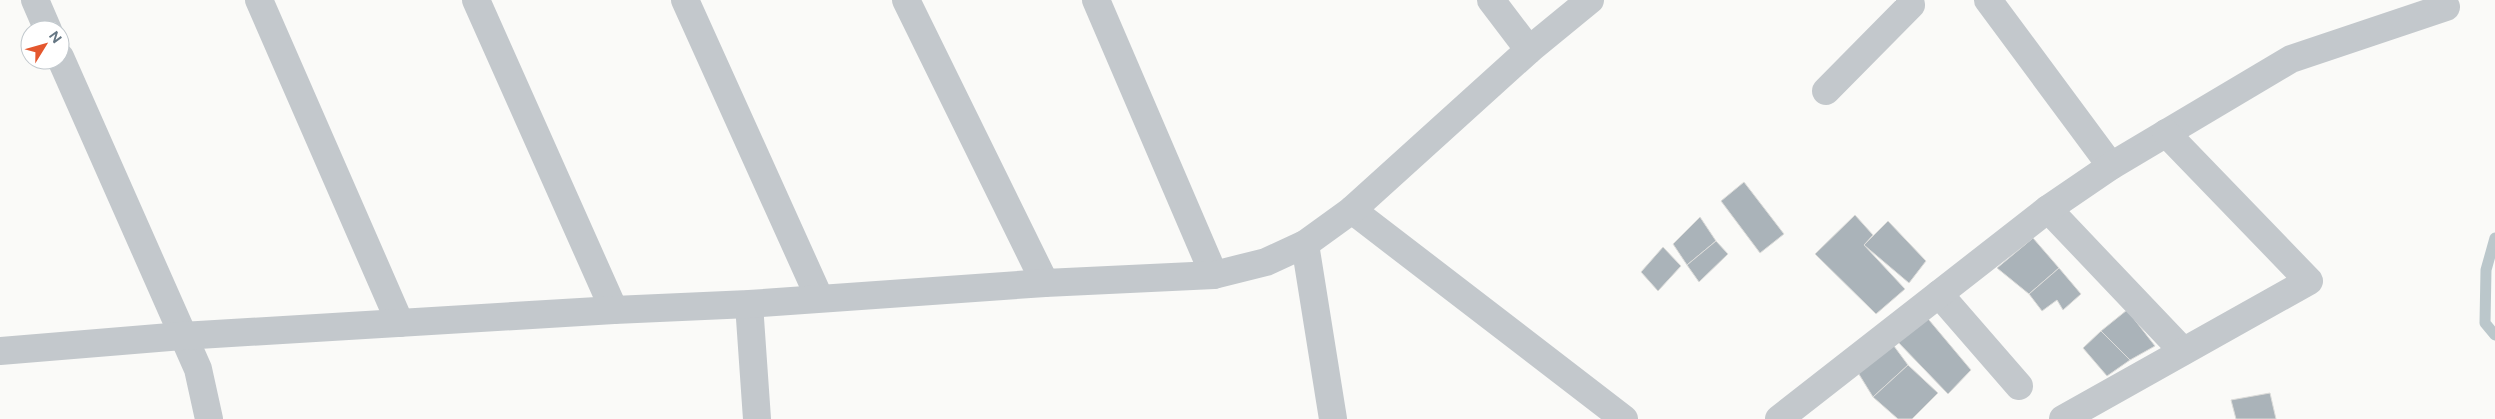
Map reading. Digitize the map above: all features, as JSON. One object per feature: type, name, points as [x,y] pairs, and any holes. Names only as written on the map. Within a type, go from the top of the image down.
[{"type":"street","points":[[35,0],[44,20]]},
{"type":"street","points":[[259,0],[400,323]]},
{"type":"street","points":[[476,0],[614,310]]},
{"type":"street","points":[[685,0],[819,297]]},
{"type":"street","points":[[906,0],[1045,283]]},
{"type":"street","points":[[1096,0],[1214,275]]},
{"type":"street","points":[[1490,0],[1529,50]]},
{"type":"street","points":[[0,351],[182,336],[614,310],[749,304],[819,297],[1045,283],[1214,275],[1266,262],[1305,244],[1352,210],[1529,50],[1590,0]]},
{"type":"street","points":[[1826,91],[1911,5],[1910,0]]},
{"type":"street","points":[[1988,0],[2111,166]]},
{"type":"street","points":[[1779,419],[2048,209],[2111,166],[2291,59],[2446,7]]},
{"type":"street","points":[[66,70],[198,369],[208,419]]},
{"type":"street","points":[[2063,419],[2309,281],[2166,133]]},
{"type":"street","points":[[2048,209],[2183,352]]},
{"type":"street","points":[[1352,210],[1624,419]]},
{"type":"street","points":[[1305,244],[1333,419]]},
{"type":"street","points":[[1940,294],[2018,386]]},
{"type":"street","points":[[749,304],[757,419]]},
{"type":"building","points":[[1744,182],[1784,234],[1760,253],[1721,201]]},
{"type":"building","points":[[1855,215],[1873,235],[1864,245],[1905,289],[1876,314],[1815,254]]},
{"type":"building","points":[[1700,217],[1716,241],[1687,265],[1673,244]]},
{"type":"building","points":[[1888,221],[1926,261],[1909,283],[1864,245]]},
{"type":"building","points":[[2033,238],[2059,268],[2029,294],[1997,268]]},
{"type":"building","points":[[1716,241],[1728,254],[1699,282],[1687,265]]},
{"type":"building","points":[[1663,247],[1681,266],[1658,291],[1641,272]]},
{"type":"building","points":[[2059,268],[2081,294],[2063,310],[2057,300],[2042,311],[2029,294]]},
{"type":"building","points":[[2127,310],[2155,346],[2130,360],[2101,331]]},
{"type":"building","points":[[1924,314],[1971,370],[1948,394],[1896,340]]},
{"type":"building","points":[[2101,331],[2130,360],[2107,376],[2083,348]]},
{"type":"building","points":[[1891,342],[1908,365],[1873,397],[1857,371]]},
{"type":"building","points":[[1908,365],[1938,393],[1912,419],[1898,419],[1873,397]]},
{"type":"building","points":[[2270,393],[2276,419],[2236,419],[2231,400]]},
{"type":"waterway","points":[[2495,238],[2486,270],[2485,323],[2495,335]]}]
